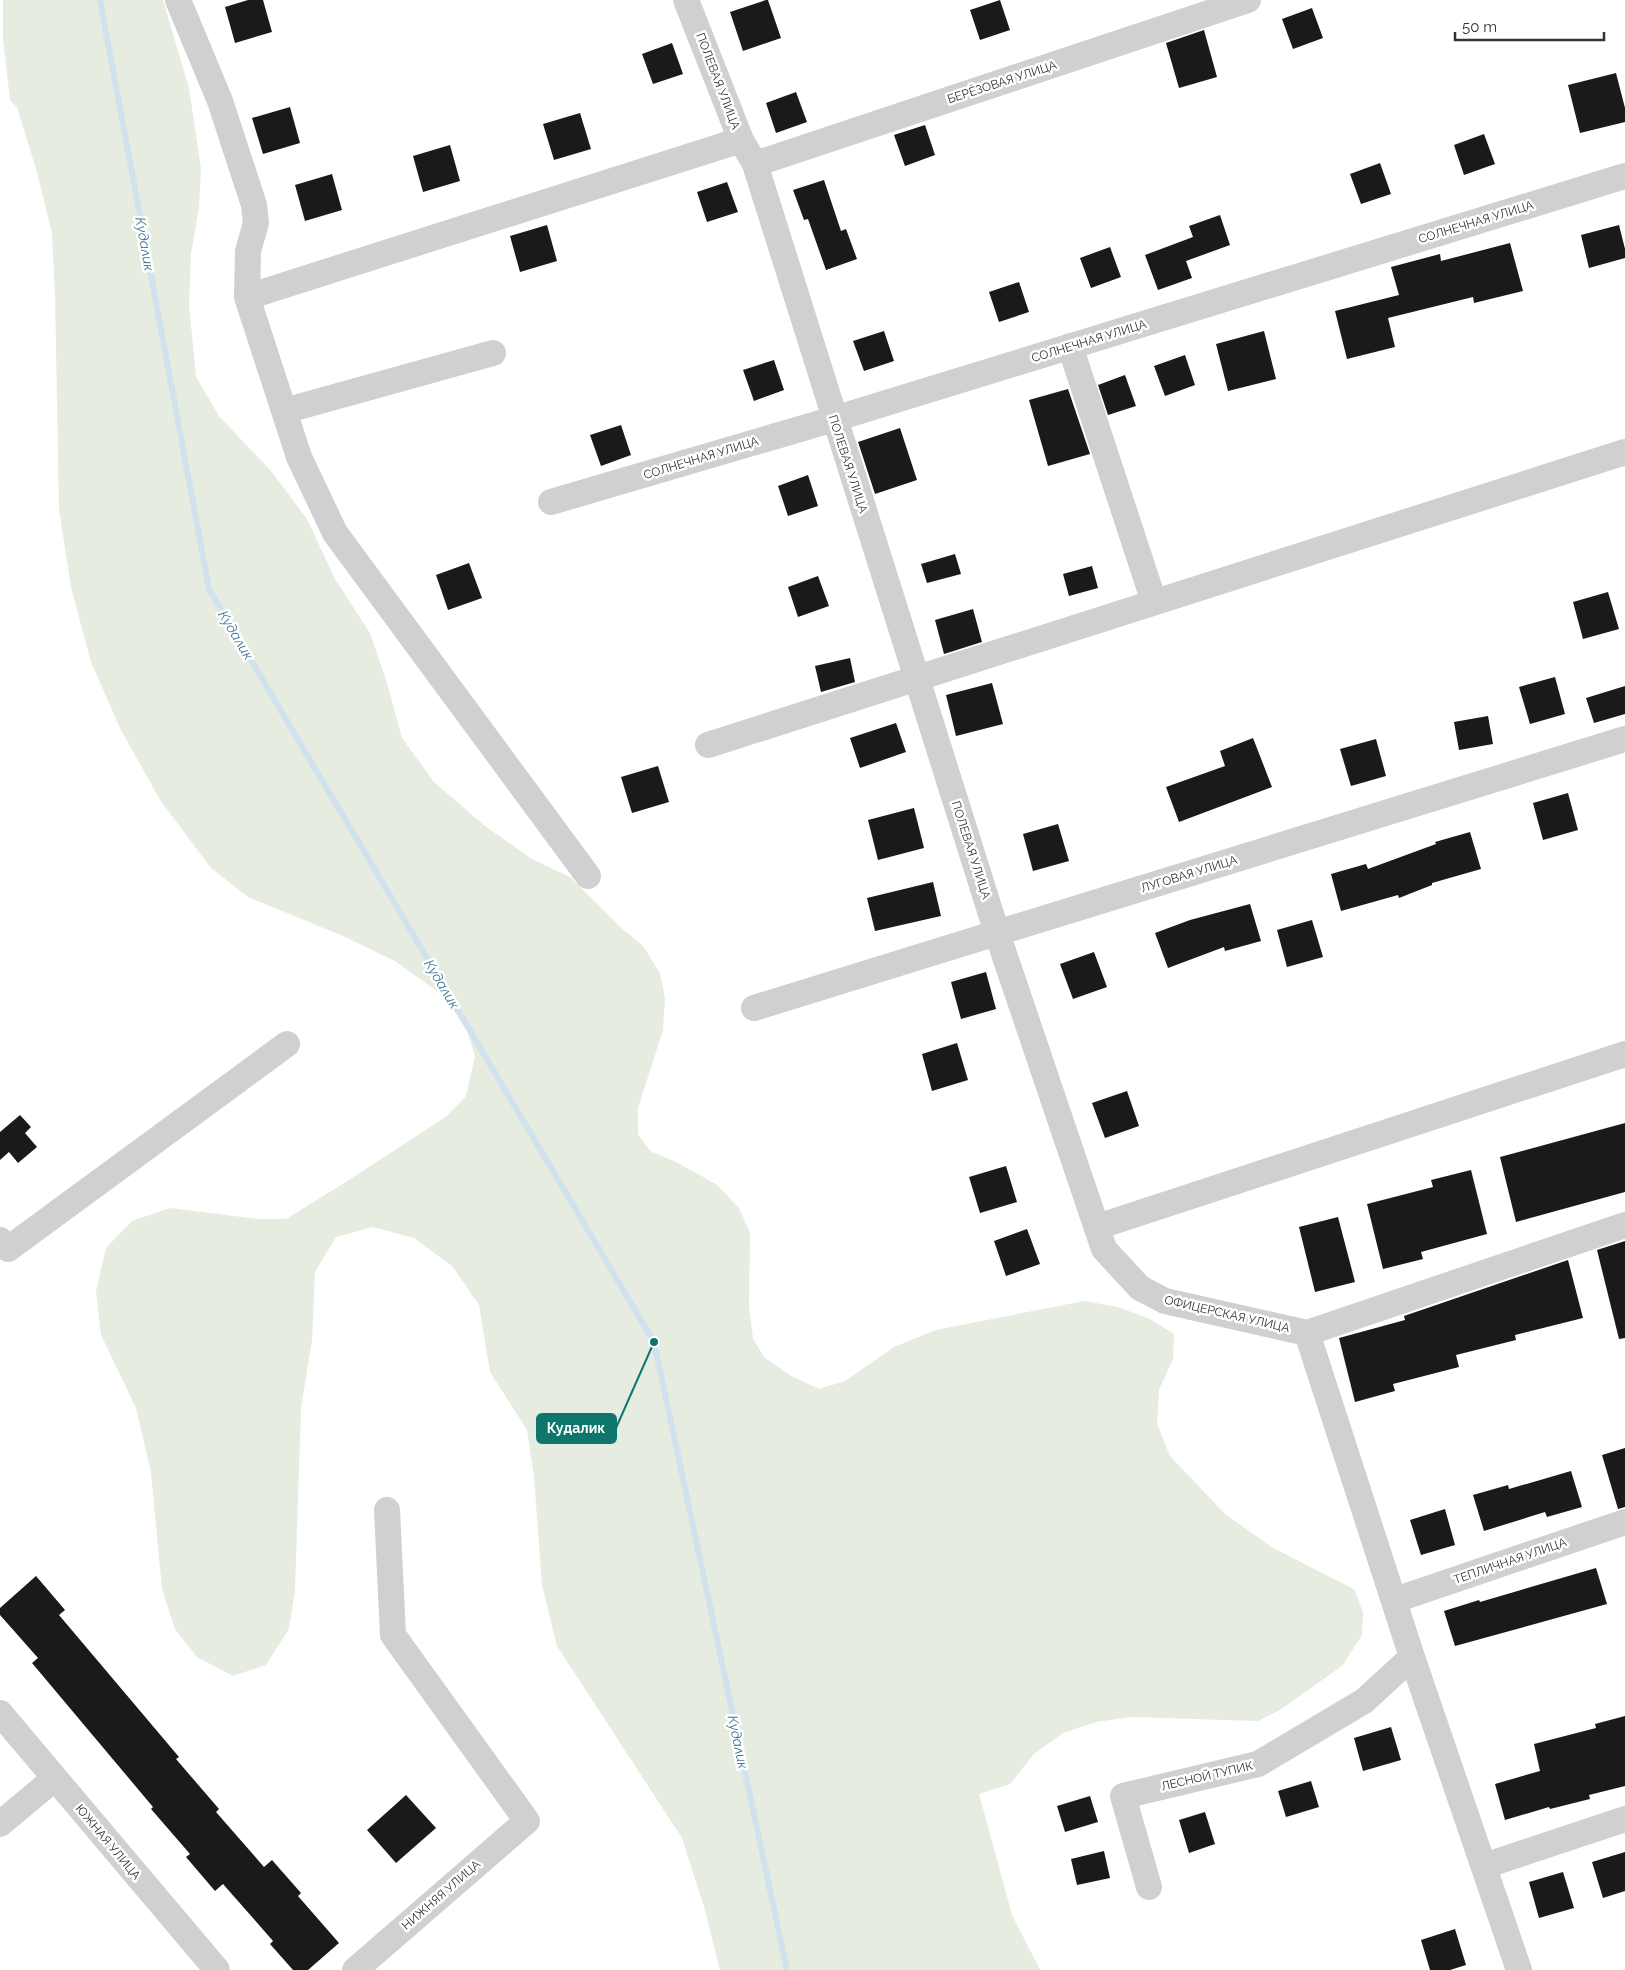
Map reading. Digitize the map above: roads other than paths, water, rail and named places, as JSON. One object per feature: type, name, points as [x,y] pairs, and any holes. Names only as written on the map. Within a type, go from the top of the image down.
[{"type":"street","points":[[178,0],[220,102],[254,205],[256,223],[248,251],[247,297],[299,457],[335,533],[588,876]]},
{"type":"street","name":"ПОЛЕВАЯ УЛИЦА","points":[[686,0],[741,140],[755,164],[997,933]]},
{"type":"street","name":"БЕРЁЗОВАЯ УЛИЦА","points":[[755,164],[1248,0]]},
{"type":"street","points":[[247,297],[741,140]]},
{"type":"street","name":"СОЛНЕЧНАЯ УЛИЦА","points":[[551,502],[834,418],[1625,176]]},
{"type":"street","points":[[1070,346],[1154,602]]},
{"type":"street","points":[[284,411],[492,353]]},
{"type":"street","points":[[708,745],[1625,452]]},
{"type":"street","name":"ЛУГОВАЯ УЛИЦА","points":[[754,1008],[1625,739]]},
{"type":"street","name":"ОФИЦЕРСКАЯ УЛИЦА","points":[[997,933],[1104,1249],[1140,1288],[1165,1301],[1308,1333],[1625,1225]]},
{"type":"street","points":[[4,1245],[287,1044]]},
{"type":"street","points":[[1097,1227],[1625,1054]]},
{"type":"street","points":[[1308,1333],[1412,1657],[1518,1970]]},
{"type":"street","name":"НИЖНЯЯ УЛИЦА","points":[[355,1970],[527,1821],[393,1635],[387,1510]]},
{"type":"street","name":"ТЕПЛИЧНАЯ УЛИЦА","points":[[1395,1600],[1625,1522]]},
{"type":"street","name":"ЛЕСНОЙ ТУПИК","points":[[1149,1887],[1123,1796],[1258,1764],[1364,1701],[1412,1657]]},
{"type":"street","name":"ЮЖНАЯ УЛИЦА","points":[[0,1713],[217,1970]]},
{"type":"street","points":[[0,1824],[55,1778]]},
{"type":"street","points":[[1484,1866],[1625,1819]]},
{"type":"waterway","name":"Кудалик","points":[[100,0],[209,589],[654,1342],[787,1970]]},
{"type":"place","name":"Кудалик","points":[[654,1342]]}]
